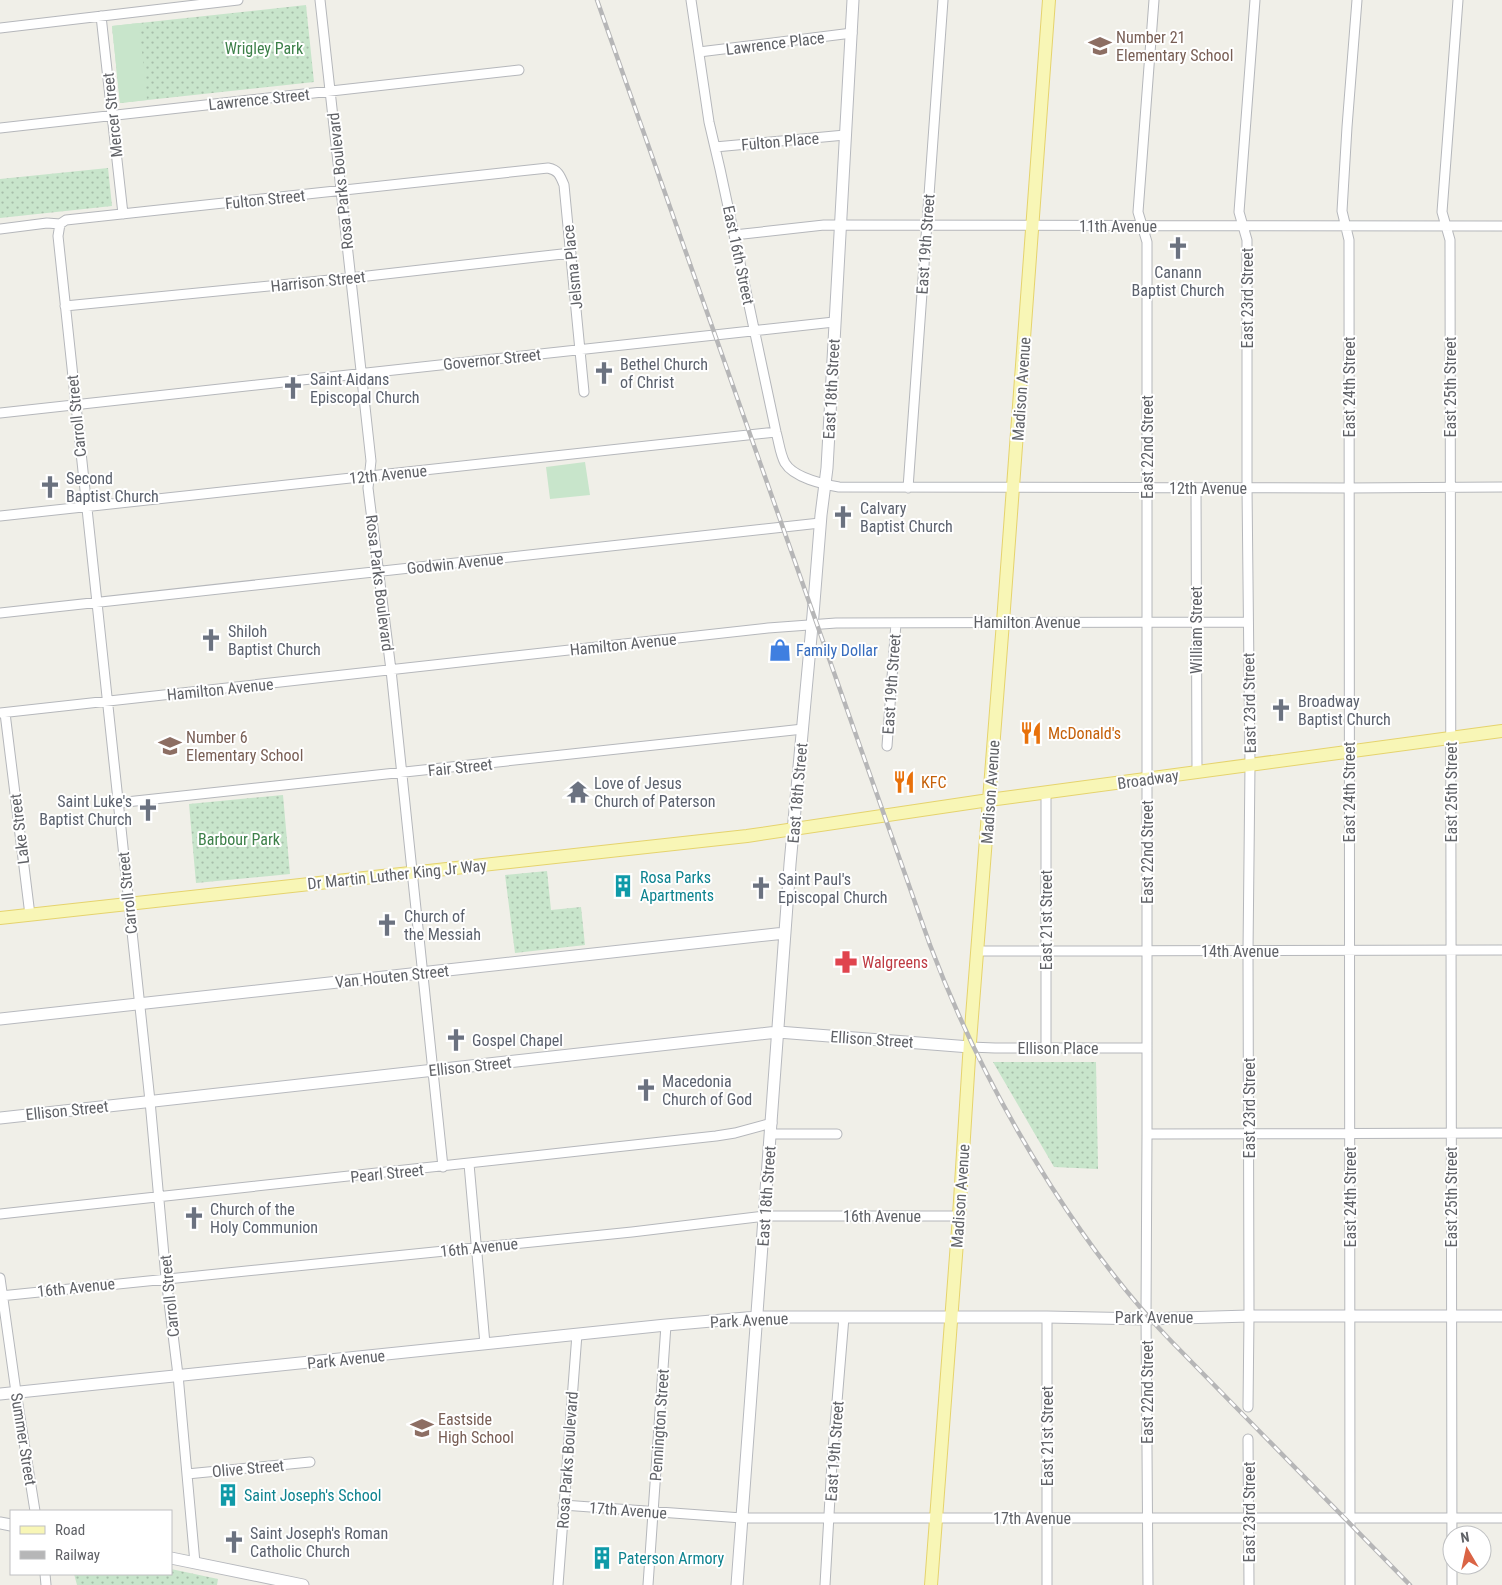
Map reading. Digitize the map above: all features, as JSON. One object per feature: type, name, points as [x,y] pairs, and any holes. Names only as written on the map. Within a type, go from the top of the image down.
[{"type":"main road","name":"Madison Avenue","points":[[931,1585],[1050,0]]},
{"type":"main road","name":"Broadway","points":[[794,828],[1502,731]]},
{"type":"main road","name":"Dr Martin Luther King Jr Way","points":[[0,918],[747,836],[794,828]]},
{"type":"street","points":[[0,28],[238,0]]},
{"type":"street","name":"Rosa Parks Boulevard","points":[[320,0],[371,461],[368,488],[391,670],[444,1167]]},
{"type":"street","name":"East 16th Street","points":[[691,0],[709,122],[782,454],[790,469],[824,485]]},
{"type":"street","name":"East 18th Street","points":[[737,1585],[785,933],[824,485],[853,0]]},
{"type":"street","name":"East 19th Street","points":[[908,488],[943,0]]},
{"type":"street","name":"East 22nd Street","points":[[1148,1585],[1146,1318],[1148,1134],[1147,242],[1138,212],[1154,0]]},
{"type":"street","name":"East 23rd Street","points":[[1248,1407],[1250,765],[1247,240],[1239,212],[1255,0]]},
{"type":"street","name":"East 24th Street","points":[[1350,1585],[1349,240],[1342,211],[1357,0]]},
{"type":"street","name":"East 25th Street","points":[[1452,1585],[1450,240],[1442,212],[1458,0]]},
{"type":"street","name":"Mercer Street","points":[[101,16],[123,214]]},
{"type":"street","name":"Lawrence Place","points":[[699,52],[852,34]]},
{"type":"street","name":"Lawrence Street","points":[[0,128],[519,70]]},
{"type":"street","name":"Fulton Place","points":[[715,147],[845,135]]},
{"type":"street","name":"Jelsma Place","points":[[531,170],[552,169],[561,176],[564,185],[584,392]]},
{"type":"street","name":"Fulton Street","points":[[0,229],[47,223],[60,224],[66,220],[531,170]]},
{"type":"street","name":"Carroll Street","points":[[60,224],[58,236],[65,306],[150,1101],[195,1563]]},
{"type":"street","name":"11th Avenue","points":[[734,235],[824,225],[1502,226]]},
{"type":"street","name":"Harrison Street","points":[[65,306],[350,278],[571,253]]},
{"type":"street","name":"Governor Street","points":[[0,413],[834,322]]},
{"type":"street","name":"12th Avenue","points":[[0,516],[776,432]]},
{"type":"street","name":"12th Avenue","points":[[824,485],[908,488],[1502,487]]},
{"type":"street","name":"William Street","points":[[1196,488],[1197,772]]},
{"type":"street","name":"Godwin Avenue","points":[[0,613],[820,523]]},
{"type":"street","name":"Hamilton Avenue","points":[[3,713],[762,628],[896,623],[1248,622]]},
{"type":"street","name":"East 19th Street","points":[[887,746],[896,623]]},
{"type":"street","name":"Lake Street","points":[[3,713],[30,915]]},
{"type":"street","name":"Fair Street","points":[[117,803],[803,729]]},
{"type":"street","name":"East 21st Street","points":[[1046,792],[1046,1048]]},
{"type":"street","name":"Van Houten Street","points":[[0,1019],[785,933]]},
{"type":"street","name":"14th Avenue","points":[[978,950],[1502,950]]},
{"type":"street","name":"Ellison Street","points":[[0,1118],[778,1032],[970,1047]]},
{"type":"street","name":"Ellison Place","points":[[970,1047],[1147,1048]]},
{"type":"street","name":"Pearl Street","points":[[0,1214],[444,1167],[771,1129],[838,1134]]},
{"type":"street","points":[[1148,1134],[1502,1133]]},
{"type":"street","points":[[469,1164],[485,1344]]},
{"type":"street","name":"16th Avenue","points":[[1,1295],[764,1216],[959,1216]]},
{"type":"street","name":"Summer Street","points":[[0,1278],[1,1295],[35,1510]]},
{"type":"street","name":"Park Avenue","points":[[0,1394],[757,1317],[1146,1318],[1502,1316]]},
{"type":"street","name":"East 19th Street","points":[[825,1585],[844,1317]]},
{"type":"street","name":"East 21st Street","points":[[1047,1317],[1047,1585]]},
{"type":"street","name":"Pennington Street","points":[[648,1585],[666,1325]]},
{"type":"street","name":"Rosa Parks Boulevard","points":[[558,1585],[577,1334]]},
{"type":"street","name":"East 23rd Street","points":[[1248,1440],[1249,1585]]},
{"type":"street","name":"Olive Street","points":[[187,1474],[310,1462]]},
{"type":"street","name":"17th Avenue","points":[[563,1505],[742,1518],[1502,1518]]},
{"type":"street","points":[[172,1558],[268,1581],[303,1585]]},
{"type":"green space","name":"Wrigley Park","points":[[306,5],[314,82],[120,103],[112,26]]},
{"type":"green space","points":[[139,23],[147,100],[120,103],[112,26]]},
{"type":"green space","points":[[108,168],[112,206],[0,218],[0,179]]},
{"type":"green space","points":[[585,462],[590,495],[550,499],[546,467]]},
{"type":"green space","name":"Barbour Park","points":[[283,795],[290,874],[196,883],[189,804]]},
{"type":"green space","points":[[547,871],[551,910],[581,907],[585,945],[515,953],[505,875]]},
{"type":"green space","points":[[993,1062],[1096,1062],[1098,1169],[1054,1167]]},
{"type":"green space","points":[[172,1569],[218,1579],[217,1585],[77,1585],[74,1575],[172,1575]]},
{"type":"railway","points":[[597,0],[930,945],[942,977],[984,1068],[1016,1128],[1051,1186],[1078,1227],[1138,1305],[1410,1585]]},
{"type":"place","name":"Number 21 Elementary School","points":[[1100,46]]},
{"type":"place","name":"Canann Baptist Church","points":[[1178,248]]},
{"type":"place","name":"Bethel Church of Christ","points":[[604,373]]},
{"type":"place","name":"Saint Aidans Episcopal Church","points":[[293,388]]},
{"type":"place","name":"Second Baptist Church","points":[[50,487]]},
{"type":"place","name":"Calvary Baptist Church","points":[[843,517]]},
{"type":"place","name":"Shiloh Baptist Church","points":[[211,640]]},
{"type":"place","name":"Family Dollar","points":[[780,650]]},
{"type":"place","name":"Broadway Baptist Church","points":[[1281,710]]},
{"type":"place","name":"McDonald's","points":[[1031,733]]},
{"type":"place","name":"Number 6 Elementary School","points":[[170,746]]},
{"type":"place","name":"KFC","points":[[904,782]]},
{"type":"place","name":"Love of Jesus Church of Paterson","points":[[578,792]]},
{"type":"place","name":"Saint Luke's Baptist Church","points":[[148,810]]},
{"type":"place","name":"Rosa Parks Apartments","points":[[623,886]]},
{"type":"place","name":"Saint Paul's Episcopal Church","points":[[761,888]]},
{"type":"place","name":"Church of the Messiah","points":[[387,925]]},
{"type":"place","name":"Walgreens","points":[[846,962]]},
{"type":"place","name":"Gospel Chapel","points":[[456,1040]]},
{"type":"place","name":"Macedonia Church of God","points":[[646,1090]]},
{"type":"place","name":"Church of the Holy Communion","points":[[194,1218]]},
{"type":"place","name":"Eastside High School","points":[[422,1428]]},
{"type":"place","name":"Saint Joseph's School","points":[[228,1495]]},
{"type":"place","name":"Saint Joseph's Roman Catholic Church","points":[[234,1542]]},
{"type":"place","name":"Paterson Armory","points":[[602,1558]]}]
